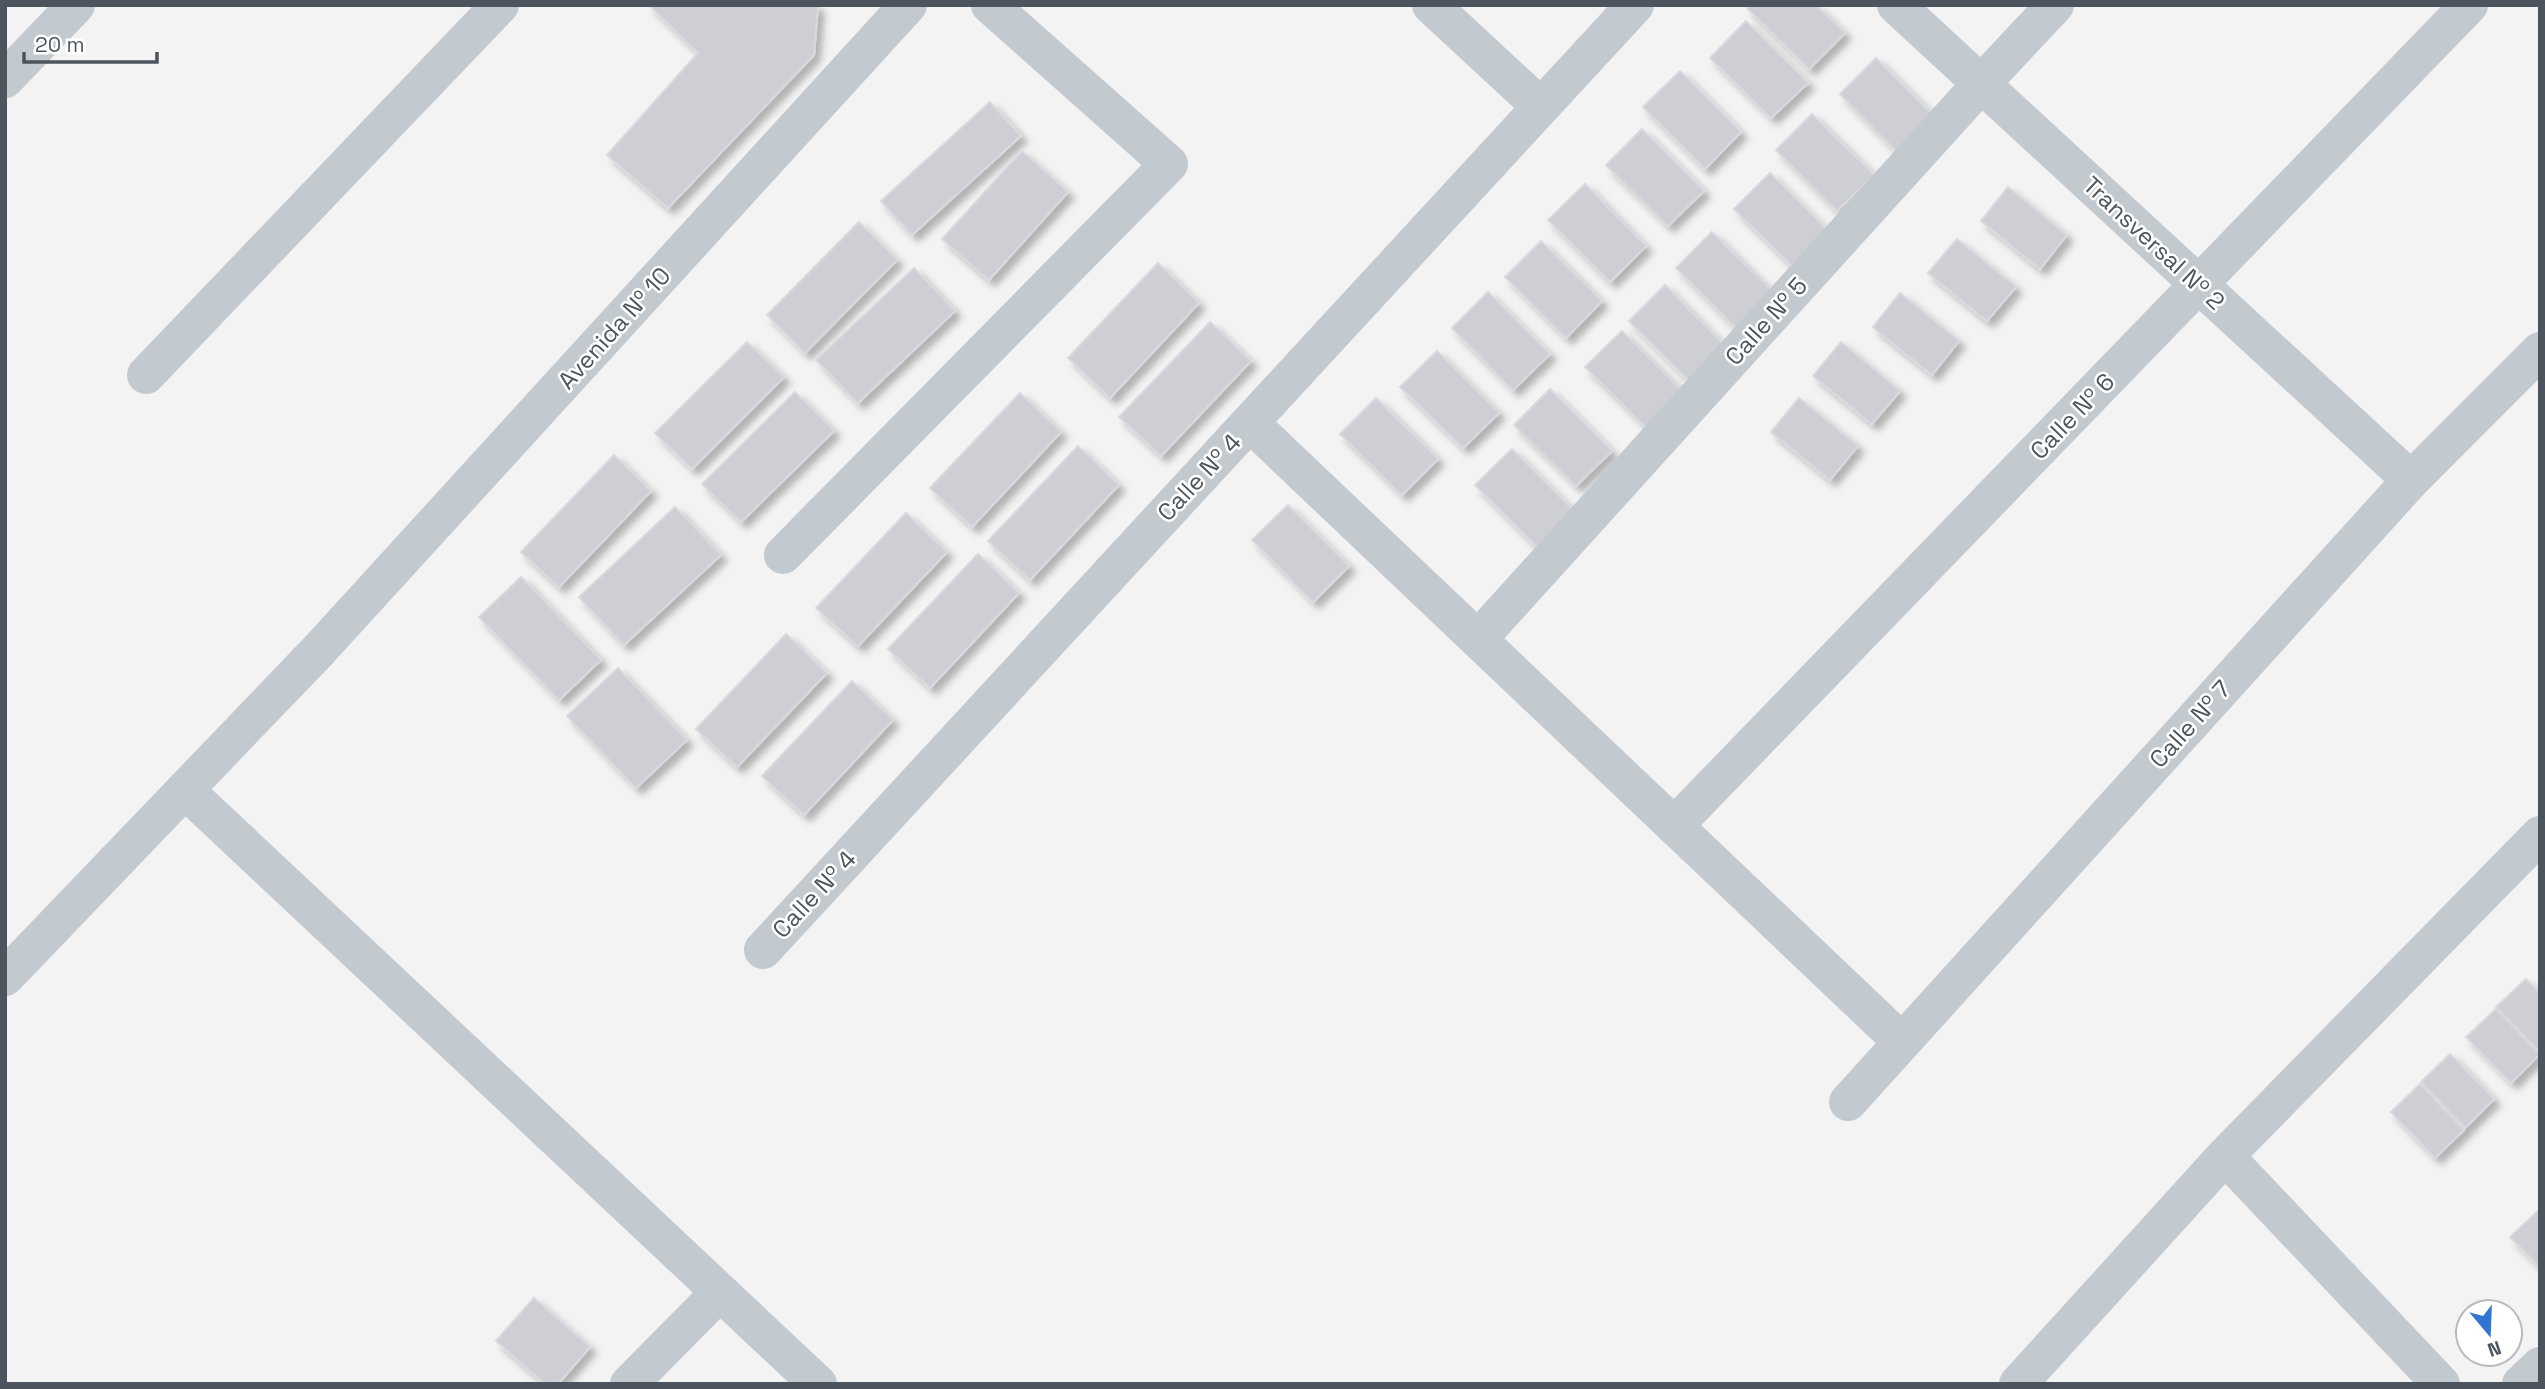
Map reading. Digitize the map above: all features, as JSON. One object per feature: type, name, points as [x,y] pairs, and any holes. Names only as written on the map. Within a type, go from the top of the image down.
[{"type":"street","points":[[5,79],[76,5]]},
{"type":"street","points":[[146,375],[500,5]]},
{"type":"street","name":"Avenida N⁰ 10","points":[[5,977],[319,650],[908,5]]},
{"type":"street","points":[[783,555],[1169,164],[990,5]]},
{"type":"street","points":[[1431,5],[1541,107]]},
{"type":"street","name":"Calle Nº 4","points":[[763,950],[1635,5]]},
{"type":"street","name":"Transversal Nº 2","points":[[1896,5],[2411,480]]},
{"type":"street","name":"Calle Nº 5","points":[[1479,638],[2055,5]]},
{"type":"street","name":"Calle Nº 6","points":[[1674,826],[2469,5]]},
{"type":"street","name":"Calle Nº 7","points":[[1847,1102],[2411,480],[2540,352]]},
{"type":"street","points":[[1250,423],[1902,1042]]},
{"type":"street","points":[[185,790],[818,1384]]},
{"type":"street","points":[[2018,1384],[2225,1156],[2540,835]]},
{"type":"street","points":[[2225,1156],[2441,1384]]},
{"type":"street","points":[[629,1384],[720,1292]]},
{"type":"street","points":[[2521,1384],[2540,1366]]},
{"type":"building","points":[[649,5],[818,5],[814,55],[668,208],[607,155],[698,53]]},
{"type":"building","points":[[1750,5],[1816,5],[1845,33],[1809,69],[1747,8]]},
{"type":"building","points":[[1746,21],[1808,83],[1771,118],[1710,58]]},
{"type":"building","points":[[1876,58],[1937,119],[1901,156],[1840,94]]},
{"type":"building","points":[[1680,71],[1741,132],[1705,169],[1643,107]]},
{"type":"building","points":[[990,102],[1021,136],[912,235],[881,201]]},
{"type":"building","points":[[1812,114],[1874,175],[1837,211],[1776,150]]},
{"type":"building","points":[[1642,129],[1704,191],[1668,226],[1606,165]]},
{"type":"building","points":[[1022,151],[1068,192],[989,280],[942,239]]},
{"type":"building","points":[[1770,173],[1831,234],[1796,270],[1734,209]]},
{"type":"building","points":[[1585,184],[1646,246],[1610,282],[1548,220]]},
{"type":"building","points":[[2008,187],[2067,235],[2040,269],[1981,221]]},
{"type":"building","points":[[859,222],[897,260],[805,353],[767,315]]},
{"type":"building","points":[[1712,232],[1774,293],[1737,329],[1676,268]]},
{"type":"building","points":[[1957,239],[2016,287],[1987,321],[1928,273]]},
{"type":"building","points":[[1541,241],[1602,301],[1566,338],[1505,277]]},
{"type":"building","points":[[1158,263],[1199,303],[1110,398],[1068,358]]},
{"type":"building","points":[[914,268],[955,311],[858,403],[816,360]]},
{"type":"building","points":[[1665,285],[1726,347],[1690,382],[1629,321]]},
{"type":"building","points":[[1488,292],[1550,354],[1513,390],[1452,328]]},
{"type":"building","points":[[1900,293],[1959,341],[1932,375],[1873,327]]},
{"type":"building","points":[[1210,322],[1251,361],[1161,456],[1119,417]]},
{"type":"building","points":[[1622,331],[1683,392],[1647,428],[1585,367]]},
{"type":"building","points":[[747,342],[784,377],[692,469],[655,433]]},
{"type":"building","points":[[1841,342],[1900,391],[1872,424],[1813,376]]},
{"type":"building","points":[[1437,351],[1499,413],[1463,448],[1400,387]]},
{"type":"building","points":[[1550,389],[1612,451],[1576,486],[1514,425]]},
{"type":"building","points":[[795,392],[834,431],[741,522],[702,484]]},
{"type":"building","points":[[1020,393],[1061,432],[972,527],[930,488]]},
{"type":"building","points":[[1376,398],[1438,459],[1402,495],[1340,434]]},
{"type":"building","points":[[1799,398],[1858,446],[1830,480],[1771,432]]},
{"type":"building","points":[[1078,446],[1119,485],[1030,580],[988,541]]},
{"type":"building","points":[[1512,449],[1573,510],[1537,547],[1475,485]]},
{"type":"building","points":[[614,455],[651,491],[559,587],[521,552]]},
{"type":"building","points":[[1288,505],[1349,566],[1313,602],[1252,540]]},
{"type":"building","points":[[675,507],[721,555],[624,645],[579,597]]},
{"type":"building","points":[[906,513],[947,552],[858,646],[816,608]]},
{"type":"building","points":[[978,554],[1019,593],[930,688],[888,649]]},
{"type":"building","points":[[521,577],[601,660],[559,700],[479,617]]},
{"type":"building","points":[[786,634],[827,673],[737,767],[696,729]]},
{"type":"building","points":[[618,668],[687,740],[636,788],[567,716]]},
{"type":"building","points":[[852,681],[893,720],[804,815],[762,776]]},
{"type":"building","points":[[2526,979],[2540,993],[2540,1052],[2496,1007]]},
{"type":"building","points":[[2496,1009],[2540,1054],[2511,1083],[2466,1037]]},
{"type":"building","points":[[2450,1054],[2494,1099],[2465,1128],[2421,1082]]},
{"type":"building","points":[[2420,1084],[2464,1130],[2435,1158],[2391,1112]]},
{"type":"building","points":[[2540,1209],[2540,1267],[2510,1237]]},
{"type":"building","points":[[534,1298],[590,1347],[558,1384],[545,1384],[496,1341]]}]
